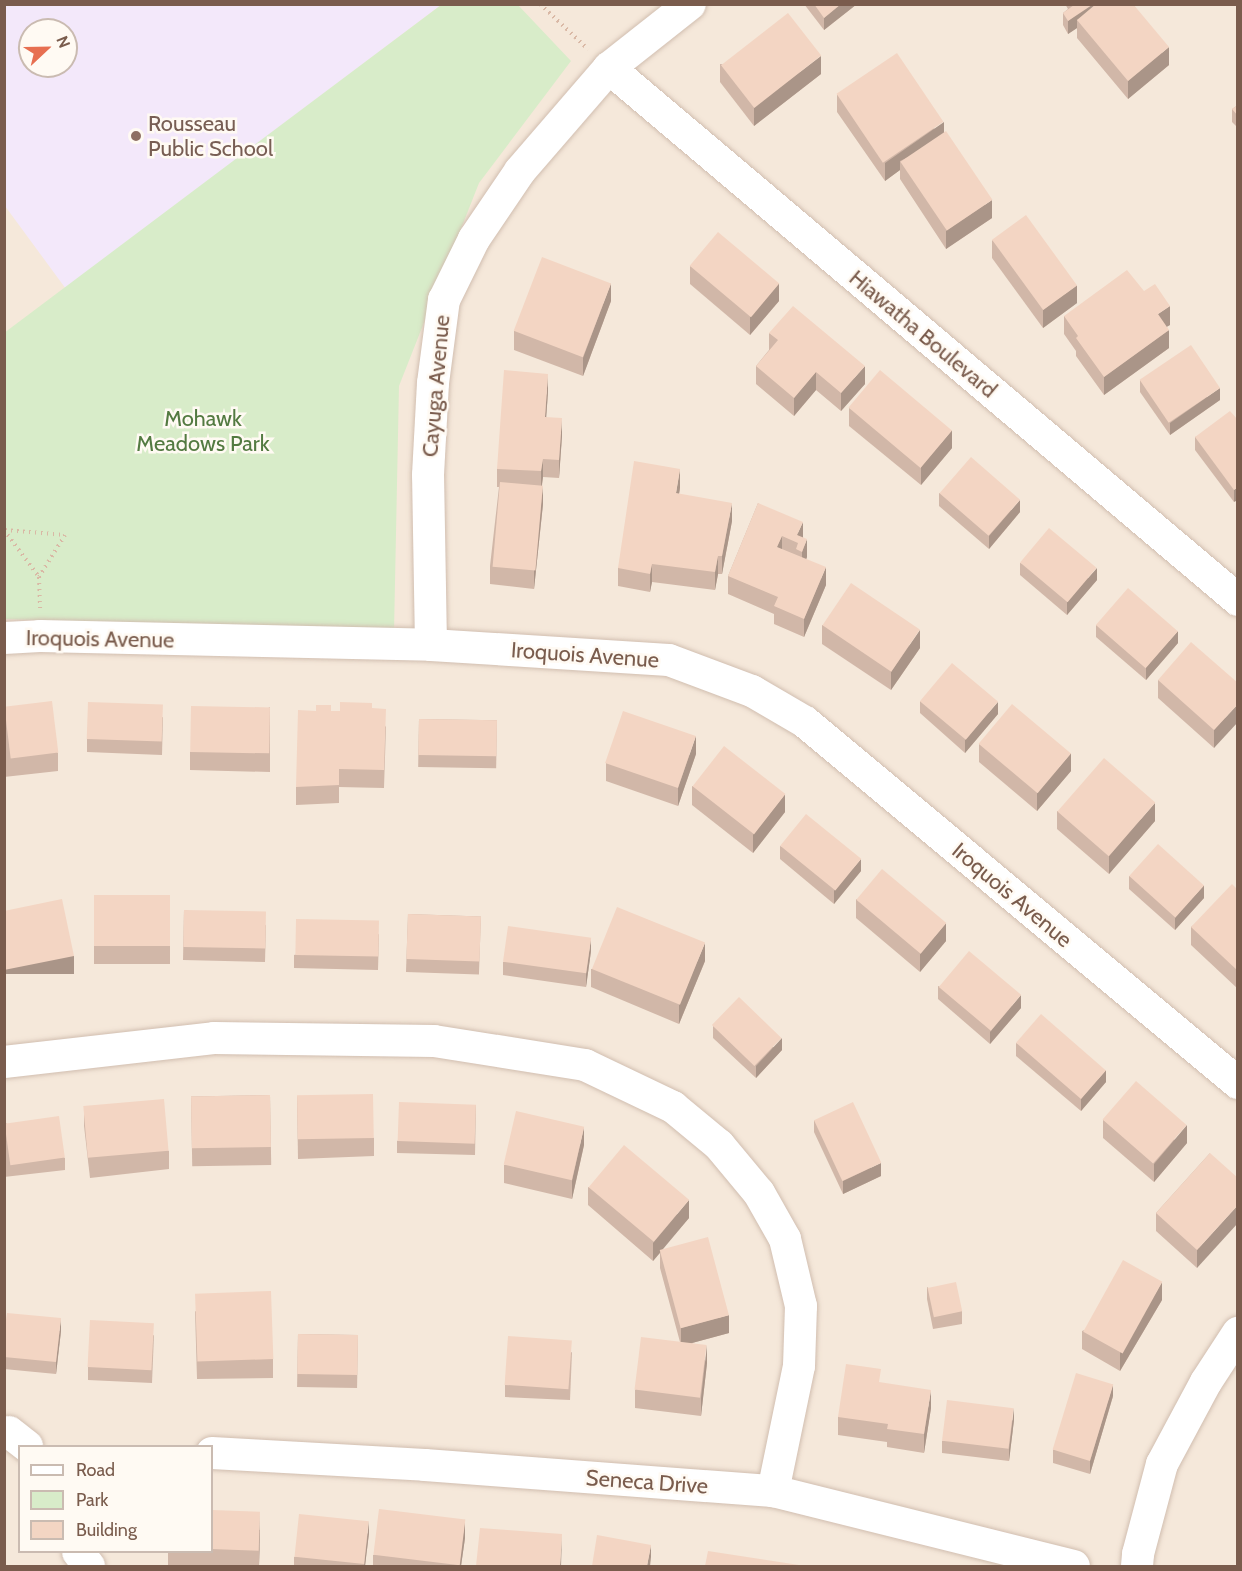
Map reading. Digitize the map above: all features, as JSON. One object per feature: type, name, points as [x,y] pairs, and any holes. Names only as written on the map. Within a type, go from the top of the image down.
[{"type":"street","name":"Cayuga Avenue","points":[[431,645],[428,475],[433,383],[444,300],[474,239],[520,171],[609,68],[690,4]]},
{"type":"street","name":"Hiawatha Boulevard","points":[[609,68],[1238,600]]},
{"type":"street","name":"Iroquois Avenue","points":[[4,638],[40,636],[431,645],[669,660],[752,691],[805,722],[1238,1083]]},
{"type":"street","points":[[4,1062],[214,1038],[434,1041],[585,1065],[673,1107],[719,1145],[759,1192],[785,1239],[801,1306],[799,1366],[773,1491]]},
{"type":"street","points":[[1137,1566],[1138,1554],[1162,1464],[1206,1382],[1238,1333]]},
{"type":"street","name":"Seneca Drive","points":[[213,1453],[425,1465],[773,1491],[1074,1566]]},
{"type":"street","points":[[79,1553],[88,1566]]},
{"type":"path","points":[[540,4],[609,68]]},
{"type":"path","points":[[4,530],[39,577]]},
{"type":"path","points":[[4,530],[65,535],[39,577],[40,636]]},
{"type":"shaded area","name":"Rousseau Public School","points":[[4,5],[441,5],[66,289],[5,206]]},
{"type":"shaded area","points":[[5,5],[1237,5],[1237,1566],[5,1566]]},
{"type":"green space","name":"Mohawk Meadows Park","points":[[441,5],[518,5],[571,61],[479,183],[399,386],[394,632],[5,619],[4,333]]},
{"type":"building","points":[[814,4],[841,4],[824,18]]},
{"type":"building","points":[[1073,4],[1092,5],[1068,21],[1063,13]]},
{"type":"building","points":[[1096,4],[1133,4],[1169,47],[1128,81],[1077,20]]},
{"type":"building","points":[[788,13],[821,56],[754,108],[721,65]]},
{"type":"building","points":[[897,53],[943,122],[883,163],[836,94]]},
{"type":"building","points":[[1238,105],[1238,116],[1232,109]]},
{"type":"building","points":[[946,131],[992,200],[947,231],[900,162]]},
{"type":"building","points":[[1026,215],[1077,285],[1043,310],[992,240]]},
{"type":"building","points":[[718,232],[779,283],[751,317],[690,266]]},
{"type":"building","points":[[542,257],[611,284],[583,357],[514,331]]},
{"type":"building","points":[[1127,270],[1144,291],[1155,284],[1170,306],[1158,314],[1169,330],[1104,377],[1076,338],[1078,336],[1064,316]]},
{"type":"building","points":[[793,306],[865,366],[841,393],[816,372],[794,398],[756,366],[778,340],[769,333]]},
{"type":"building","points":[[1191,345],[1220,388],[1169,423],[1140,380]]},
{"type":"building","points":[[504,370],[548,374],[545,417],[562,418],[559,460],[543,459],[541,471],[497,469]]},
{"type":"building","points":[[880,370],[952,430],[921,468],[849,408]]},
{"type":"building","points":[[1230,411],[1238,420],[1238,487],[1234,490],[1195,437]]},
{"type":"building","points":[[971,457],[1020,500],[989,536],[940,493]]},
{"type":"building","points":[[634,461],[680,469],[676,493],[732,503],[722,556],[718,556],[715,572],[652,564],[650,574],[618,568]]},
{"type":"building","points":[[500,482],[543,486],[535,570],[493,567]]},
{"type":"building","points":[[758,503],[803,522],[797,535],[807,539],[802,552],[796,549],[798,543],[782,536],[777,547],[826,567],[804,619],[774,606],[778,597],[728,576]]},
{"type":"building","points":[[1049,528],[1096,568],[1068,602],[1020,562]]},
{"type":"building","points":[[851,583],[920,629],[891,672],[822,625]]},
{"type":"building","points":[[1128,588],[1178,631],[1146,668],[1096,625]]},
{"type":"building","points":[[1191,642],[1238,683],[1238,704],[1214,730],[1158,680]]},
{"type":"building","points":[[952,663],[998,702],[966,740],[920,701]]},
{"type":"building","points":[[52,701],[58,753],[11,758],[4,707]]},
{"type":"building","points":[[88,702],[163,705],[162,742],[87,739]]},
{"type":"building","points":[[340,702],[372,703],[372,708],[386,709],[384,770],[339,769],[339,785],[296,787],[298,710],[316,711],[316,705],[331,705],[331,711],[340,711]]},
{"type":"building","points":[[1012,704],[1071,753],[1038,793],[979,744]]},
{"type":"building","points":[[191,706],[270,707],[269,753],[190,752]]},
{"type":"building","points":[[623,711],[696,736],[678,788],[605,763]]},
{"type":"building","points":[[419,719],[497,720],[496,756],[418,755]]},
{"type":"building","points":[[724,746],[785,794],[754,834],[693,786]]},
{"type":"building","points":[[1104,758],[1155,803],[1109,856],[1057,812]]},
{"type":"building","points":[[806,814],[861,859],[835,891],[780,846]]},
{"type":"building","points":[[1158,844],[1204,885],[1175,917],[1129,876]]},
{"type":"building","points":[[882,869],[946,923],[921,954],[856,900]]},
{"type":"building","points":[[1232,884],[1238,890],[1238,971],[1191,927]]},
{"type":"building","points":[[94,895],[170,895],[170,946],[94,946]]},
{"type":"building","points":[[62,899],[74,956],[4,970],[4,911]]},
{"type":"building","points":[[617,907],[705,943],[680,1005],[592,969]]},
{"type":"building","points":[[184,910],[266,911],[265,948],[183,947]]},
{"type":"building","points":[[408,914],[481,917],[479,962],[406,959]]},
{"type":"building","points":[[296,919],[379,920],[378,956],[295,955]]},
{"type":"building","points":[[508,926],[591,938],[586,973],[503,962]]},
{"type":"building","points":[[969,951],[1021,995],[991,1031],[939,987]]},
{"type":"building","points":[[739,997],[781,1038],[754,1066],[712,1025]]},
{"type":"building","points":[[1041,1014],[1106,1070],[1081,1099],[1016,1043]]},
{"type":"building","points":[[1136,1081],[1187,1125],[1153,1163],[1103,1119]]},
{"type":"building","points":[[373,1094],[374,1138],[298,1139],[297,1095]]},
{"type":"building","points":[[270,1095],[271,1147],[192,1148],[191,1096]]},
{"type":"building","points":[[164,1099],[169,1151],[88,1158],[83,1106]]},
{"type":"building","points":[[399,1102],[476,1105],[475,1144],[398,1141]]},
{"type":"building","points":[[853,1102],[881,1163],[842,1181],[814,1120]]},
{"type":"building","points":[[516,1111],[584,1127],[572,1180],[504,1165]]},
{"type":"building","points":[[59,1116],[65,1158],[10,1165],[5,1124]]},
{"type":"building","points":[[624,1145],[689,1200],[654,1242],[589,1187]]},
{"type":"building","points":[[1210,1153],[1238,1178],[1238,1205],[1197,1250],[1156,1213]]},
{"type":"building","points":[[708,1237],[729,1315],[681,1328],[660,1250]]},
{"type":"building","points":[[1123,1260],[1162,1282],[1123,1354],[1083,1332]]},
{"type":"building","points":[[956,1282],[962,1311],[934,1317],[928,1288]]},
{"type":"building","points":[[271,1291],[273,1359],[197,1362],[195,1294]]},
{"type":"building","points":[[7,1313],[61,1318],[56,1362],[4,1357]]},
{"type":"building","points":[[90,1320],[154,1323],[151,1370],[88,1367]]},
{"type":"building","points":[[298,1334],[358,1335],[357,1375],[297,1374]]},
{"type":"building","points":[[508,1336],[572,1340],[568,1389],[505,1385]]},
{"type":"building","points":[[641,1337],[707,1345],[700,1398],[635,1390]]},
{"type":"building","points":[[846,1364],[881,1369],[879,1382],[931,1390],[924,1434],[887,1429],[888,1424],[838,1417]]},
{"type":"building","points":[[1076,1373],[1113,1384],[1090,1461],[1053,1450]]},
{"type":"building","points":[[947,1400],[1014,1408],[1009,1449],[942,1441]]},
{"type":"building","points":[[379,1509],[465,1520],[460,1565],[373,1555]]},
{"type":"building","points":[[213,1510],[260,1512],[259,1551],[213,1549]]},
{"type":"building","points":[[299,1514],[369,1521],[364,1564],[295,1557]]},
{"type":"building","points":[[480,1528],[562,1534],[560,1566],[476,1566]]},
{"type":"building","points":[[597,1535],[651,1545],[647,1566],[592,1566]]},
{"type":"building","points":[[708,1551],[799,1565],[705,1566]]},
{"type":"place","name":"Rousseau Public School","points":[[136,136]]}]
